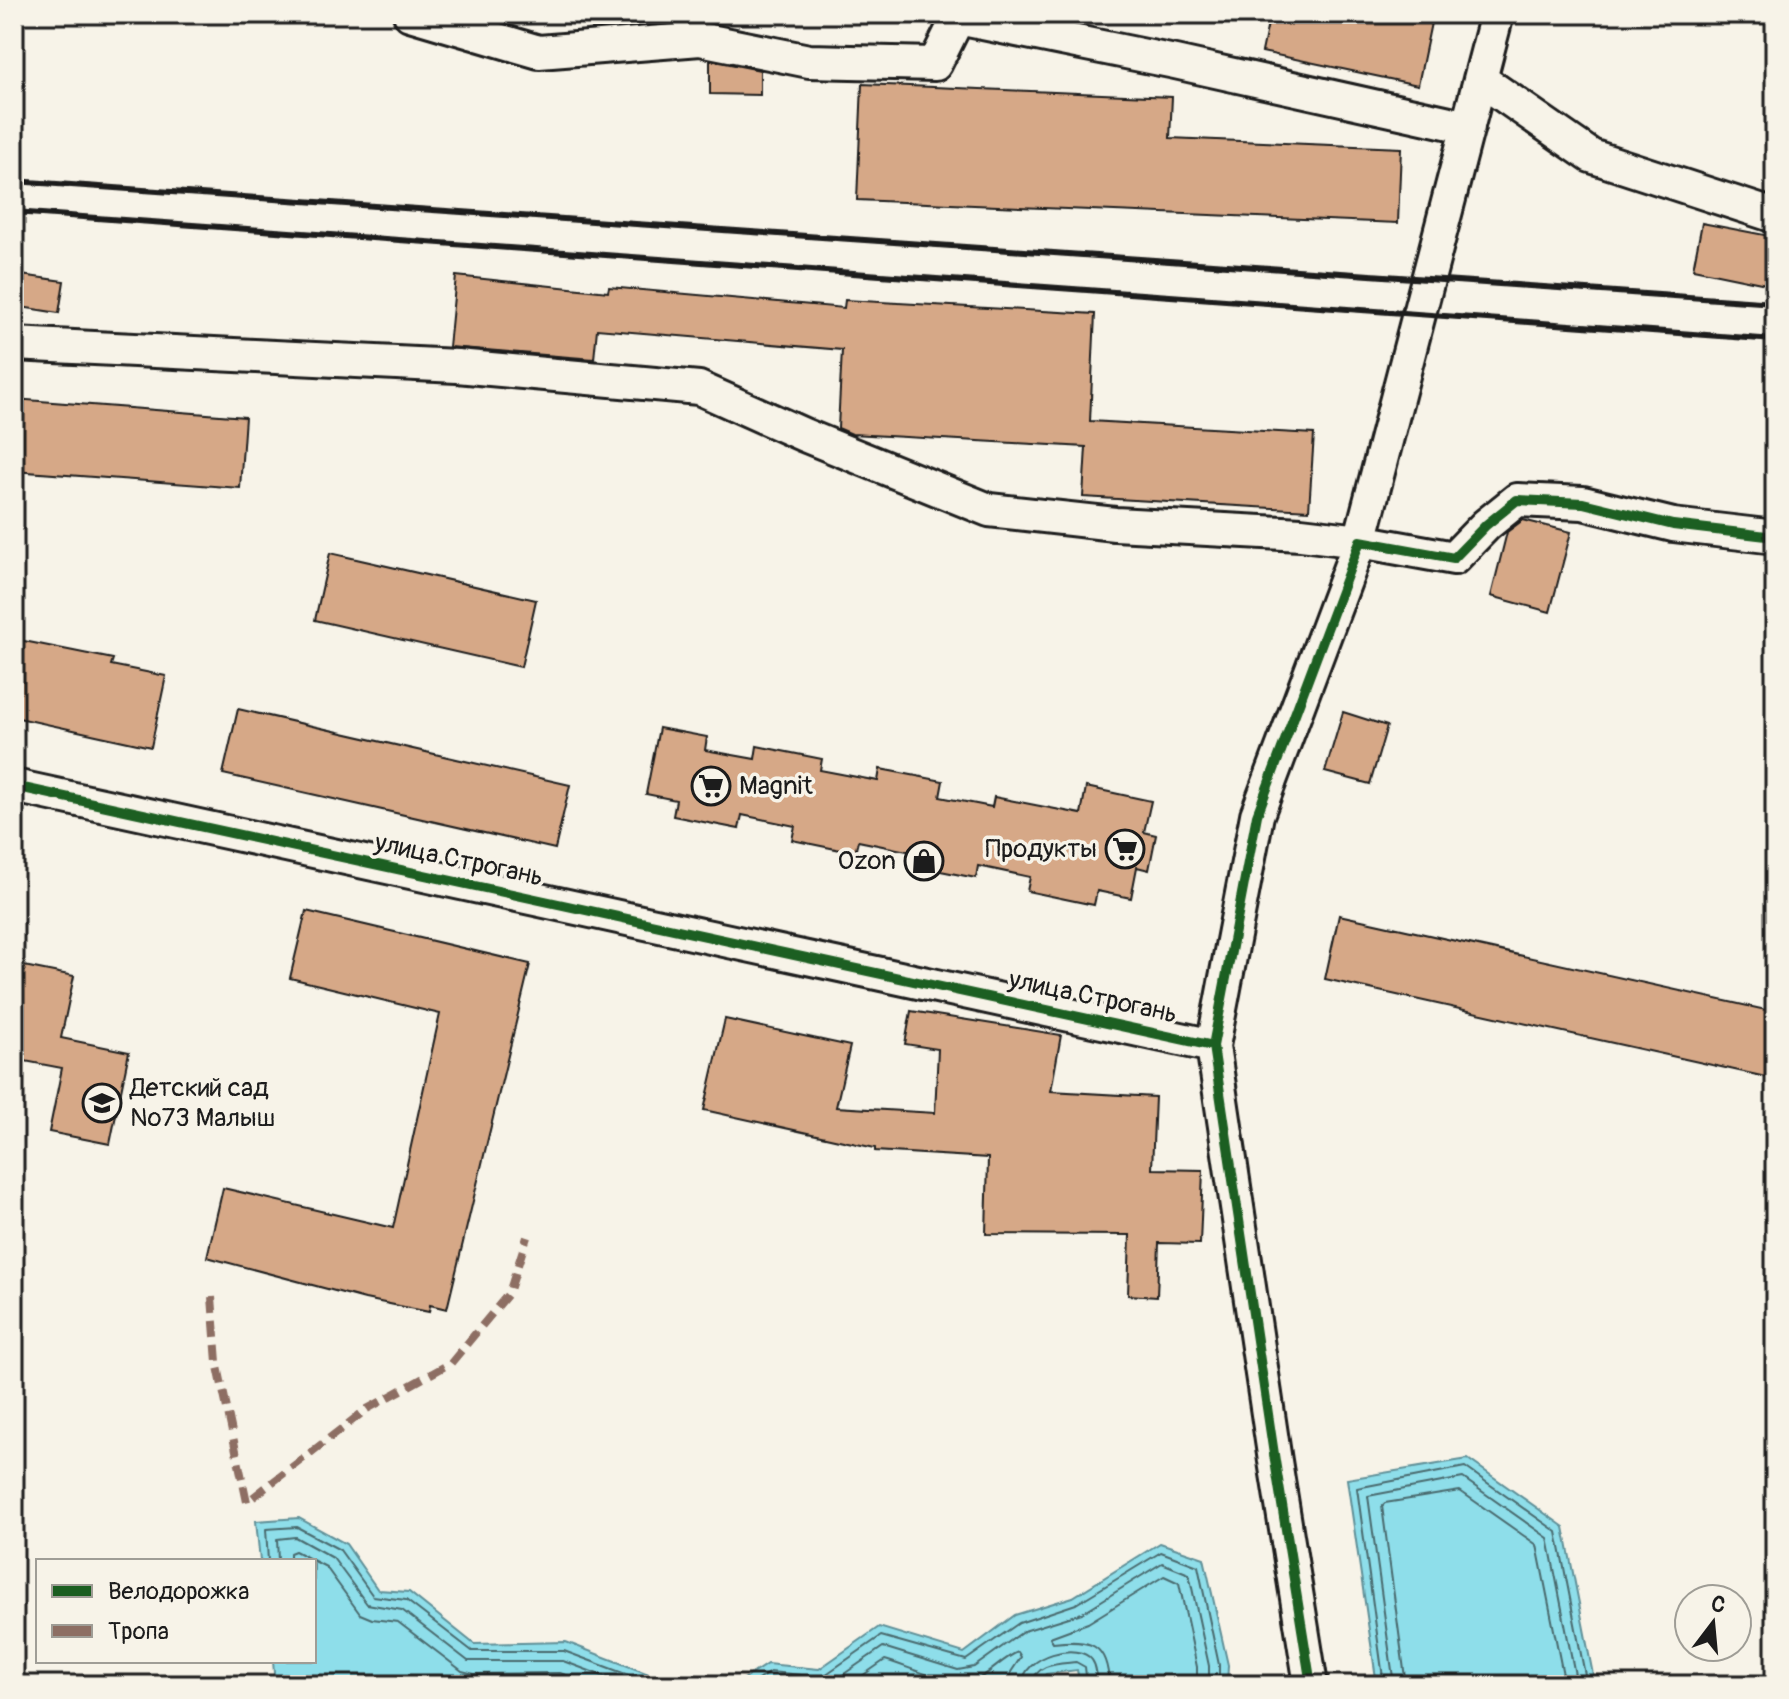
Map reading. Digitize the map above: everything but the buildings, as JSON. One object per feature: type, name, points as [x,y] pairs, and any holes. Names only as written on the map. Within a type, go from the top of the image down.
[{"type":"street","points":[[410,14],[539,52],[700,39],[809,61],[935,64],[957,16],[1468,127]]},
{"type":"street","points":[[1311,1685],[1213,1046],[1257,815],[1360,541],[1497,14]]},
{"type":"street","points":[[1480,79],[1591,156],[1775,216]]},
{"type":"street","points":[[14,344],[457,366],[699,388],[804,435],[989,510],[1115,524],[1301,534],[1454,558],[1486,525],[1517,500],[1583,503],[1673,525],[1775,537]]},
{"type":"street","name":"улица Строгань","points":[[14,786],[1213,1046]]},
{"type":"water","points":[[1468,1459],[1564,1527],[1595,1685],[1377,1685],[1347,1479]]},
{"type":"water","points":[[299,1518],[346,1544],[378,1590],[409,1592],[474,1644],[566,1642],[677,1685],[275,1685],[273,1663],[316,1663],[316,1559],[260,1559],[256,1521]]},
{"type":"water","points":[[1160,1543],[1204,1558],[1228,1665],[1227,1685],[1080,1685],[1077,1670],[1046,1674],[1037,1685],[735,1685],[767,1664],[819,1669],[879,1627],[964,1653],[1015,1615],[1073,1597]]},
{"type":"railway","points":[[1755,14],[1775,19]]},
{"type":"railway","points":[[14,181],[1775,303]]},
{"type":"railway","points":[[14,212],[1775,340]]},
{"type":"marked path","points":[[212,1297],[217,1362],[247,1502],[367,1409],[451,1363],[509,1293],[527,1237]]},
{"type":"cycle path","points":[[14,786],[1213,1046],[1257,815],[1360,541],[1454,558],[1486,525],[1517,500],[1583,503],[1673,525],[1775,537]]},
{"type":"cycle path","points":[[1213,1046],[1311,1685]]},
{"type":"place","name":"Magnit","points":[[711,786]]},
{"type":"place","name":"Продукты","points":[[1125,849]]},
{"type":"place","name":"Ozon","points":[[924,861]]},
{"type":"place","name":"Детский сад №73 Малыш","points":[[102,1103]]}]
